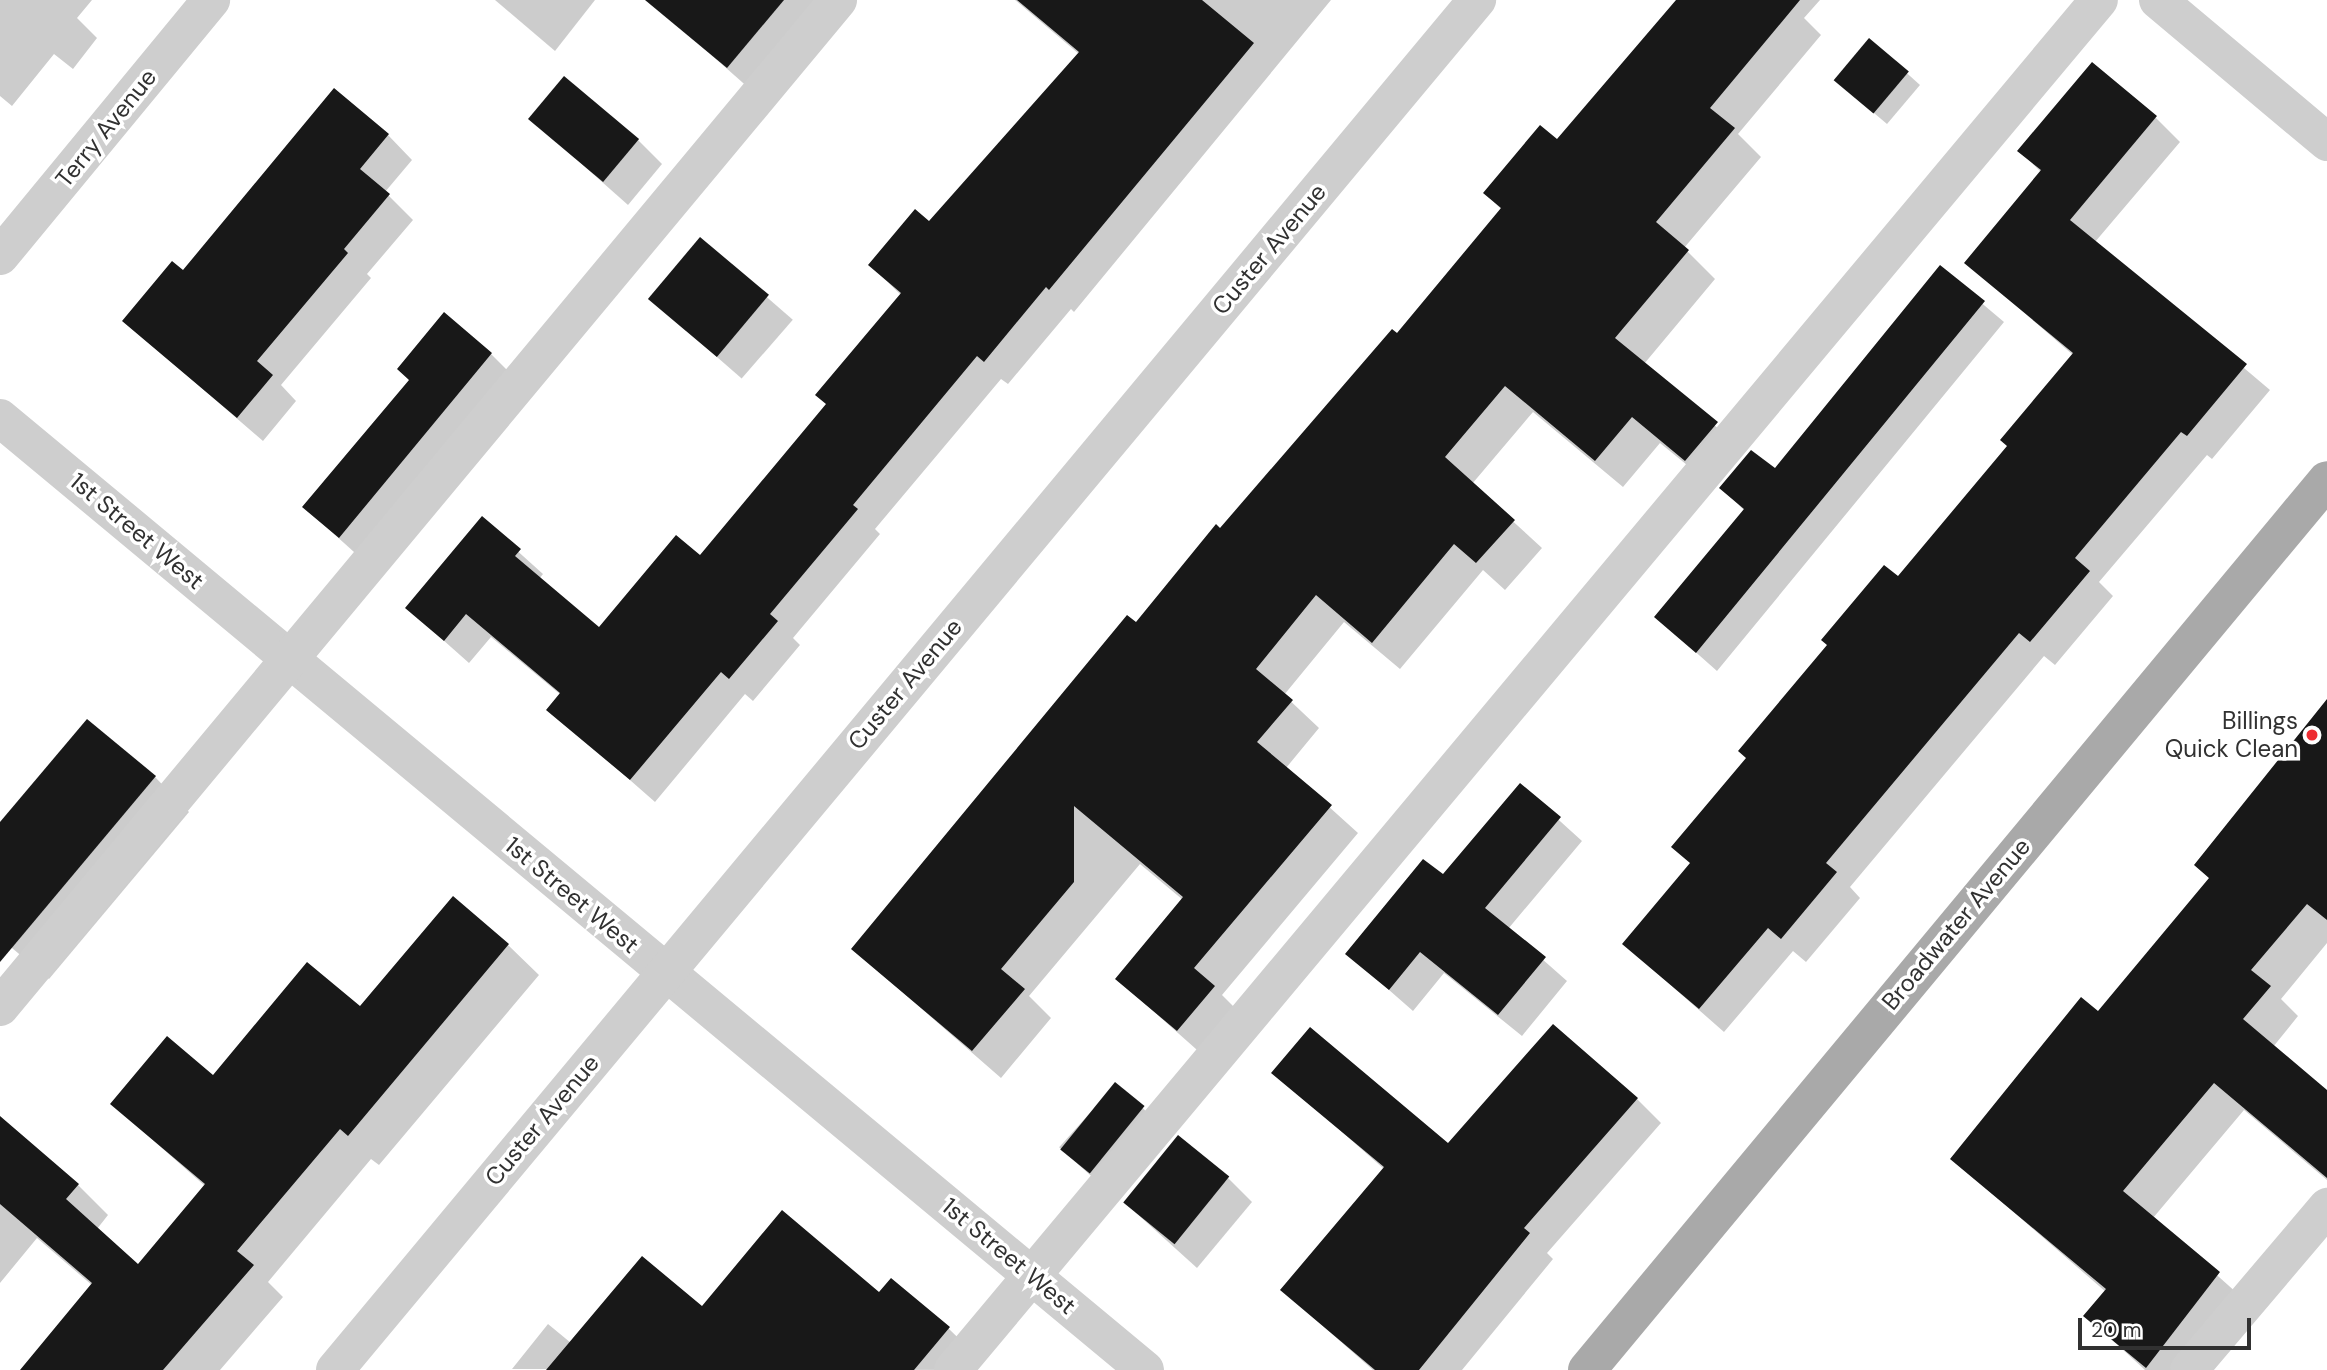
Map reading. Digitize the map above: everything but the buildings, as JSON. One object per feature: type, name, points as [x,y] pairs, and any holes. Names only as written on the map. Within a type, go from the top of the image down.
[{"type":"main road","name":"Broadwater Avenue","points":[[1587,1370],[2327,480]]},
{"type":"street","name":"Terry Avenue","points":[[0,256],[211,0]]},
{"type":"street","points":[[0,1007],[288,657],[838,0]]},
{"type":"street","name":"Custer Avenue","points":[[335,1370],[664,972],[1477,0]]},
{"type":"street","points":[[953,1370],[2099,0]]},
{"type":"street","points":[[2158,0],[2327,142]]},
{"type":"street","name":"1st Street West","points":[[0,418],[1145,1370]]},
{"type":"street","points":[[2189,1370],[2327,1207]]},
{"type":"place","name":"Billings Quick Clean","points":[[2312,735]]}]
